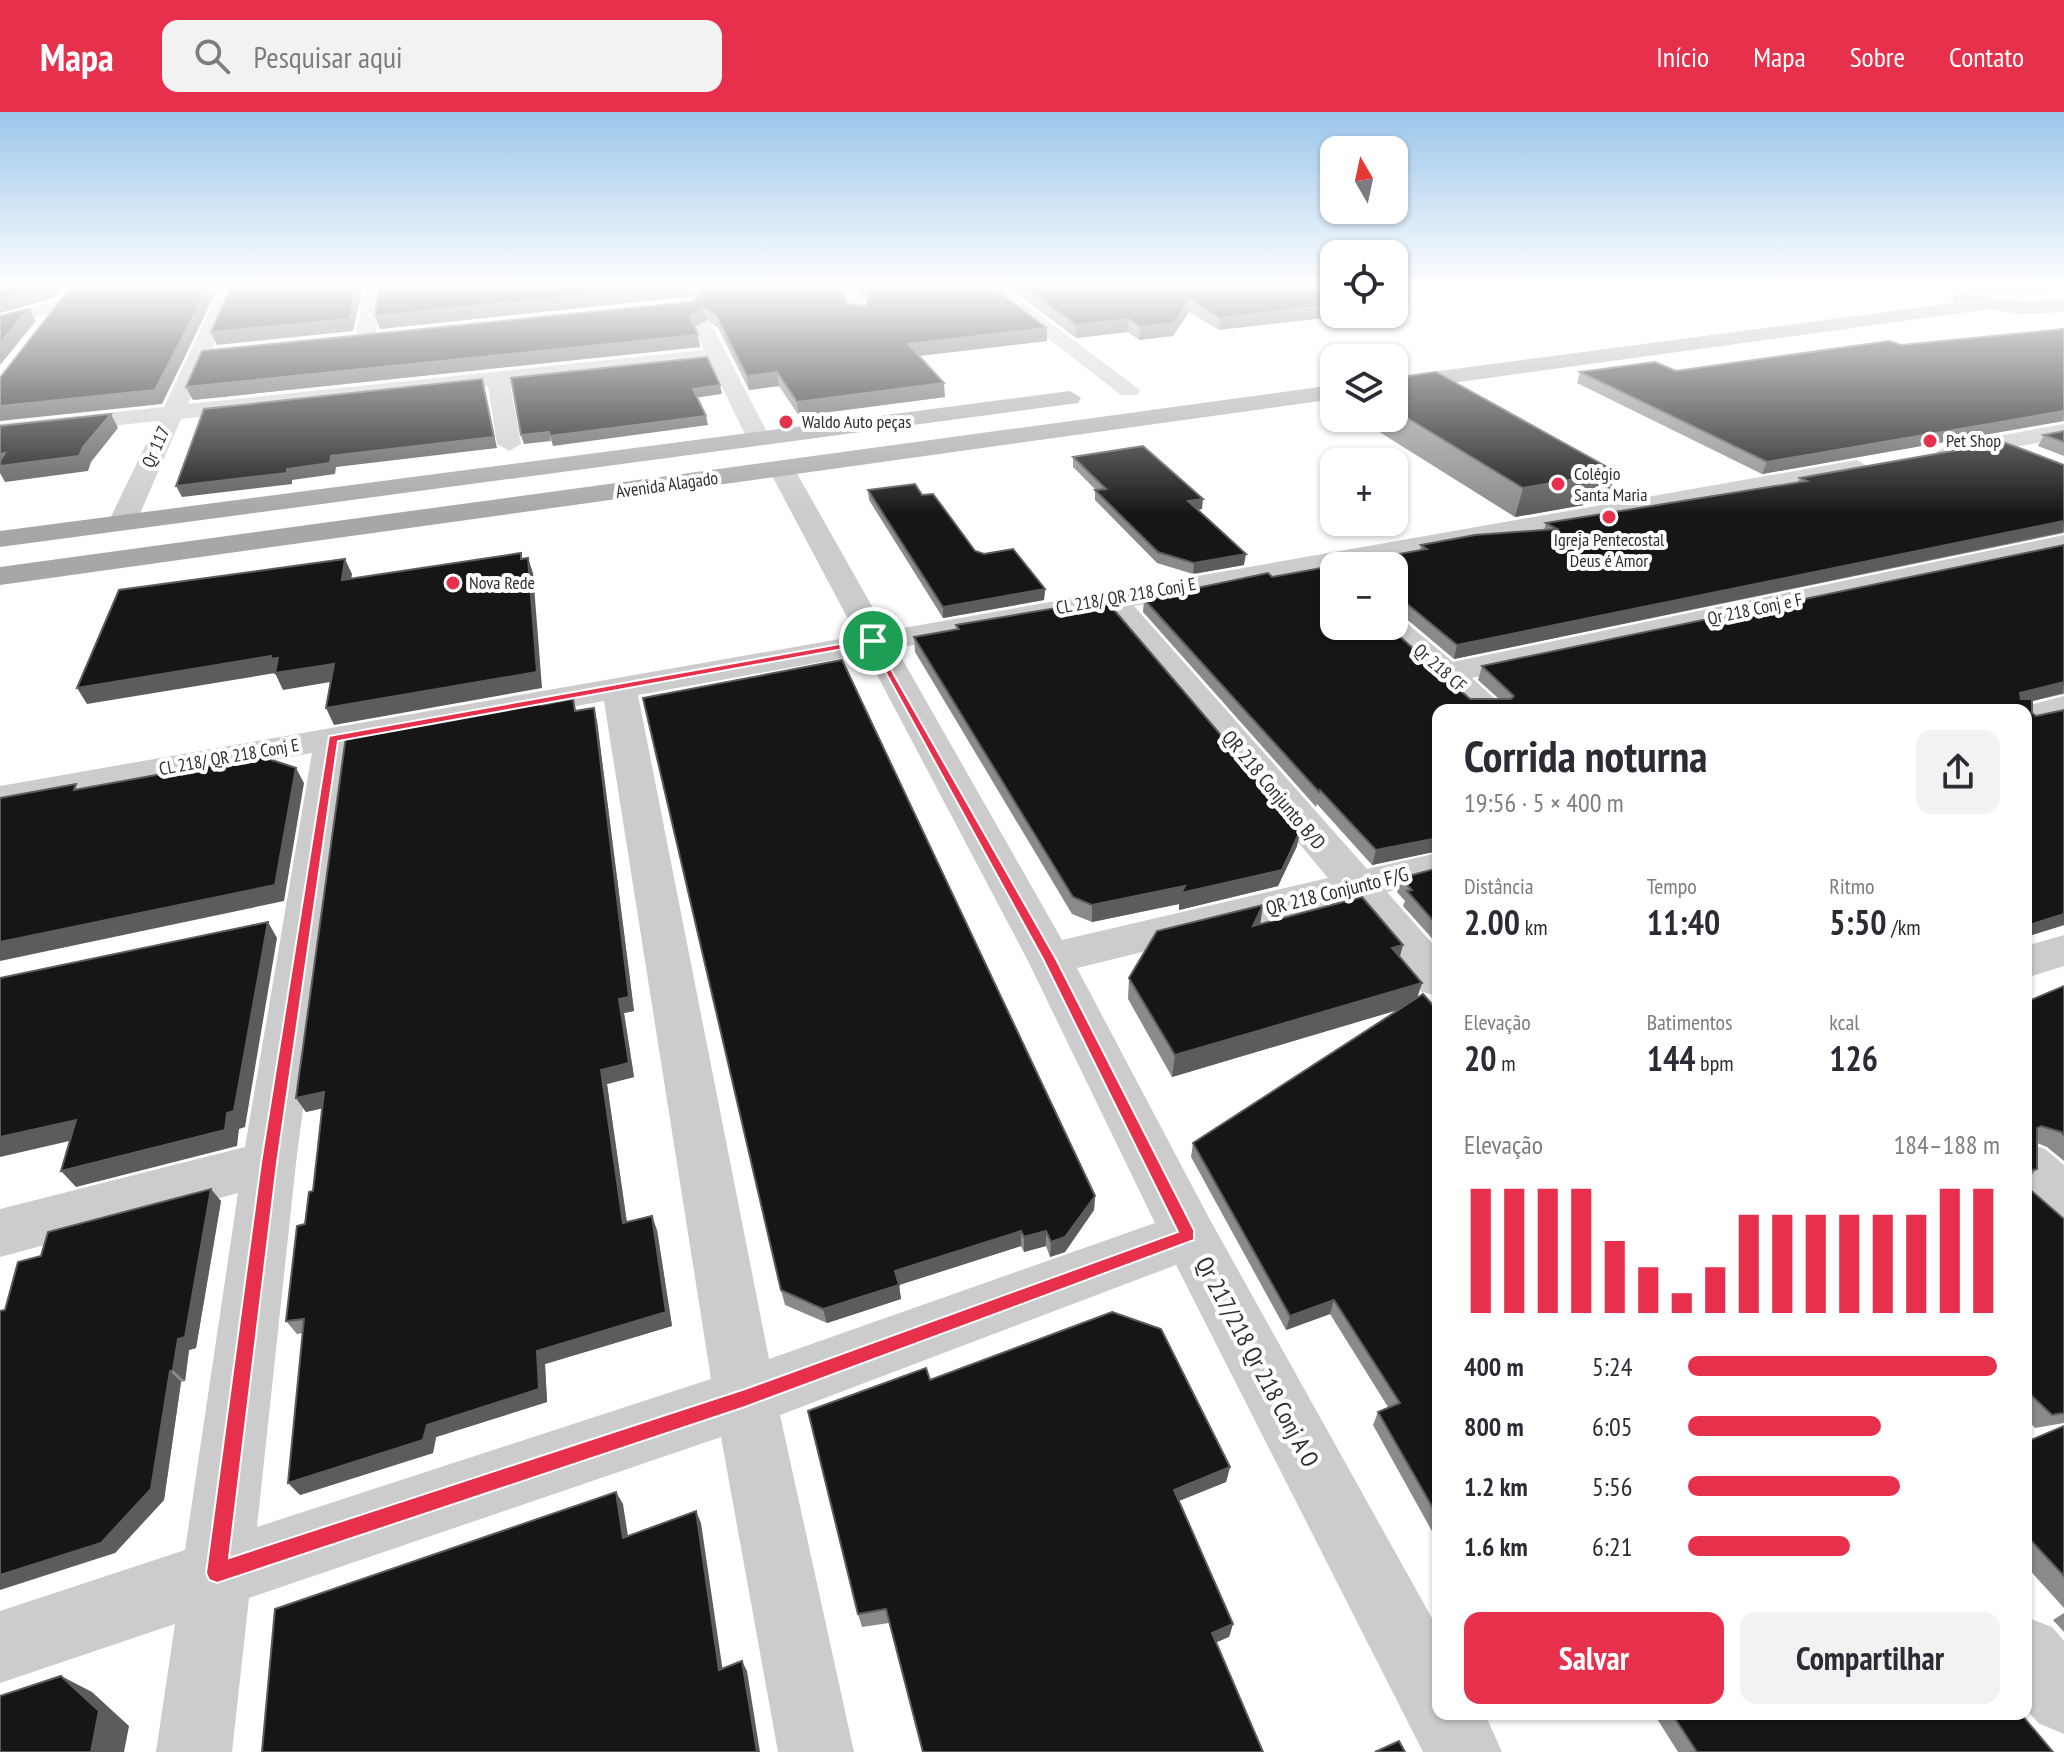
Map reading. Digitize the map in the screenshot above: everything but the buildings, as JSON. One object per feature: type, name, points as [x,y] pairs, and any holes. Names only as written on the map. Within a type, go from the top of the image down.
[{"type":"main road","points":[[1408,382],[1578,361]]},
{"type":"main road","name":"Avenida Alagado","points":[[0,576],[782,470],[1089,406],[1129,390],[1159,389],[1158,401],[1177,412]]},
{"type":"main road","name":"Avenida Alagado","points":[[0,539],[758,438],[1089,406],[1177,412],[1320,394]]},
{"type":"main road","points":[[29,572],[28,564],[33,555],[44,547],[108,525]]},
{"type":"street","name":"Qr 117","points":[[108,525],[196,361]]},
{"type":"street","points":[[0,431],[663,361]]},
{"type":"street","points":[[721,361],[758,438]]},
{"type":"street","points":[[1090,361],[1129,390]]},
{"type":"street","points":[[498,377],[509,444]]},
{"type":"street","name":"CL 218/ QR 218 Conj E","points":[[1408,554],[2064,431]]},
{"type":"street","points":[[2000,443],[2038,458]]},
{"type":"street","name":"Qr 217/218 Qr 218 Conj A O","points":[[782,470],[1050,959],[1189,1235],[1432,1692]]},
{"type":"street","name":"Qr 218 Conj e F","points":[[1447,673],[2064,544]]},
{"type":"street","name":"CL 218/ QR 218 Conj E","points":[[0,798],[1111,598],[1320,571]]},
{"type":"street","name":"QR 218 Conjunto B/D","points":[[1111,598],[1432,973]]},
{"type":"street","name":"Qr 218 CF","points":[[1408,640],[1482,704]]},
{"type":"street","points":[[619,687],[745,1398],[816,1752]]},
{"type":"street","points":[[2032,715],[2064,707]]},
{"type":"street","points":[[194,1752],[269,1163],[284,919],[333,738]]},
{"type":"street","name":"QR 218 Conjunto F/G","points":[[1050,959],[1432,868]]},
{"type":"street","points":[[2032,960],[2064,950]]},
{"type":"street","points":[[0,1233],[269,1163]]},
{"type":"street","points":[[2032,1170],[2064,1197]]},
{"type":"street","points":[[0,1647],[745,1398],[1189,1235]]},
{"type":"street","points":[[2032,1660],[2064,1697]]},
{"type":"street","points":[[1447,1720],[1464,1752]]},
{"type":"place","name":"Waldo Auto peças","points":[[786,422]]},
{"type":"place","name":"Pet Shop","points":[[1930,441]]},
{"type":"place","name":"Colégio Santa Maria","points":[[1558,484]]},
{"type":"place","name":"Igreja Pentecostal Deus é Amor","points":[[1609,517]]},
{"type":"place","name":"Nova Rede","points":[[453,583]]},
{"type":"route","points":[[873,641],[1050,959],[1189,1235],[745,1398],[217,1573],[269,1163],[333,738],[873,641]]}]
